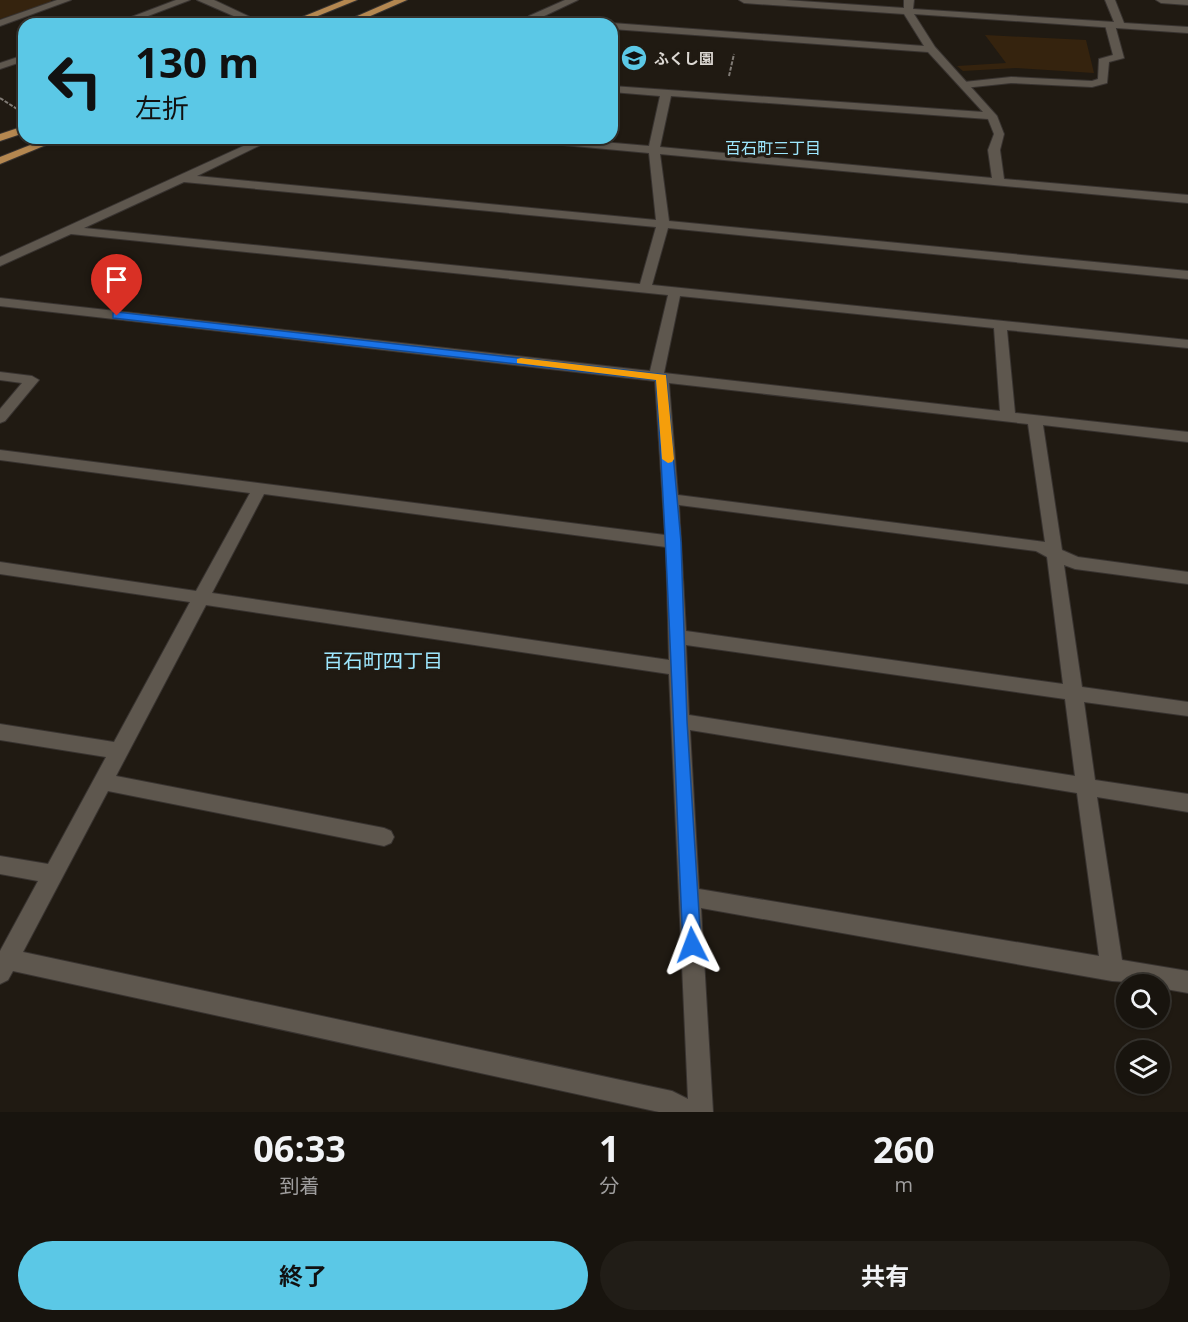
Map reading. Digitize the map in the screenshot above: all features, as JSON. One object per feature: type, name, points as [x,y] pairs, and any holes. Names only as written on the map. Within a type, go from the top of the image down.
[{"type":"highway","points":[[306,18],[352,0]]},
{"type":"highway","points":[[358,18],[402,0]]},
{"type":"highway","points":[[0,138],[18,131]]},
{"type":"highway","points":[[0,161],[43,144]]},
{"type":"street","points":[[0,23],[66,0]]},
{"type":"street","points":[[135,18],[185,0]]},
{"type":"street","points":[[202,0],[247,18]]},
{"type":"street","points":[[534,18],[573,0]]},
{"type":"street","points":[[744,0],[1188,30]]},
{"type":"street","points":[[909,0],[908,12],[931,49],[992,116],[999,134],[994,150],[999,183]]},
{"type":"street","points":[[964,85],[1011,80],[1092,84],[1103,81],[1104,59],[1119,58],[1110,0]]},
{"type":"street","points":[[1161,0],[1188,2]]},
{"type":"street","points":[[618,26],[931,49]]},
{"type":"street","points":[[0,54],[18,59]]},
{"type":"street","points":[[0,66],[18,59]]},
{"type":"street","points":[[618,89],[992,116]]},
{"type":"street","points":[[645,288],[663,225],[654,150],[666,93]]},
{"type":"street","points":[[0,262],[257,144]]},
{"type":"street","points":[[587,144],[1188,199]]},
{"type":"street","points":[[182,178],[1188,275]]},
{"type":"street","points":[[70,230],[1188,344]]},
{"type":"street","points":[[675,291],[659,377],[674,542],[680,721],[701,1112]]},
{"type":"street","points":[[0,302],[1188,437]]},
{"type":"street","points":[[1000,324],[1008,417]]},
{"type":"street","points":[[0,376],[32,380],[0,418]]},
{"type":"street","points":[[1035,421],[1056,555],[1085,787],[1112,970]]},
{"type":"street","points":[[0,455],[674,542]]},
{"type":"street","points":[[260,488],[4,966],[672,1103],[690,1112]]},
{"type":"street","points":[[671,499],[1039,546],[1075,563],[1188,578]]},
{"type":"street","points":[[0,568],[678,668]]},
{"type":"street","points":[[677,637],[1188,709]]},
{"type":"street","points":[[680,721],[1188,803]]},
{"type":"street","points":[[0,732],[120,751]]},
{"type":"street","points":[[103,782],[384,837]]},
{"type":"street","points":[[0,865],[53,874]]},
{"type":"street","points":[[690,897],[1188,982]]},
{"type":"path","points":[[0,98],[18,108]]},
{"type":"shaded area","points":[[0,0],[51,0],[52,2],[0,19]]},
{"type":"shaded area","points":[[985,35],[1086,40],[1094,73],[1016,68],[963,71],[957,66],[1006,63]]},
{"type":"slow traffic","points":[[521,361],[662,377],[668,459]]},
{"type":"place","name":"ふくし園","points":[[634,58]]},
{"type":"district","name":"百石町三丁目","points":[[773,148]]},
{"type":"district","name":"百石町四丁目","points":[[383,660]]},
{"type":"route","points":[[117,316],[662,377],[674,542],[680,721],[692,945]]}]
